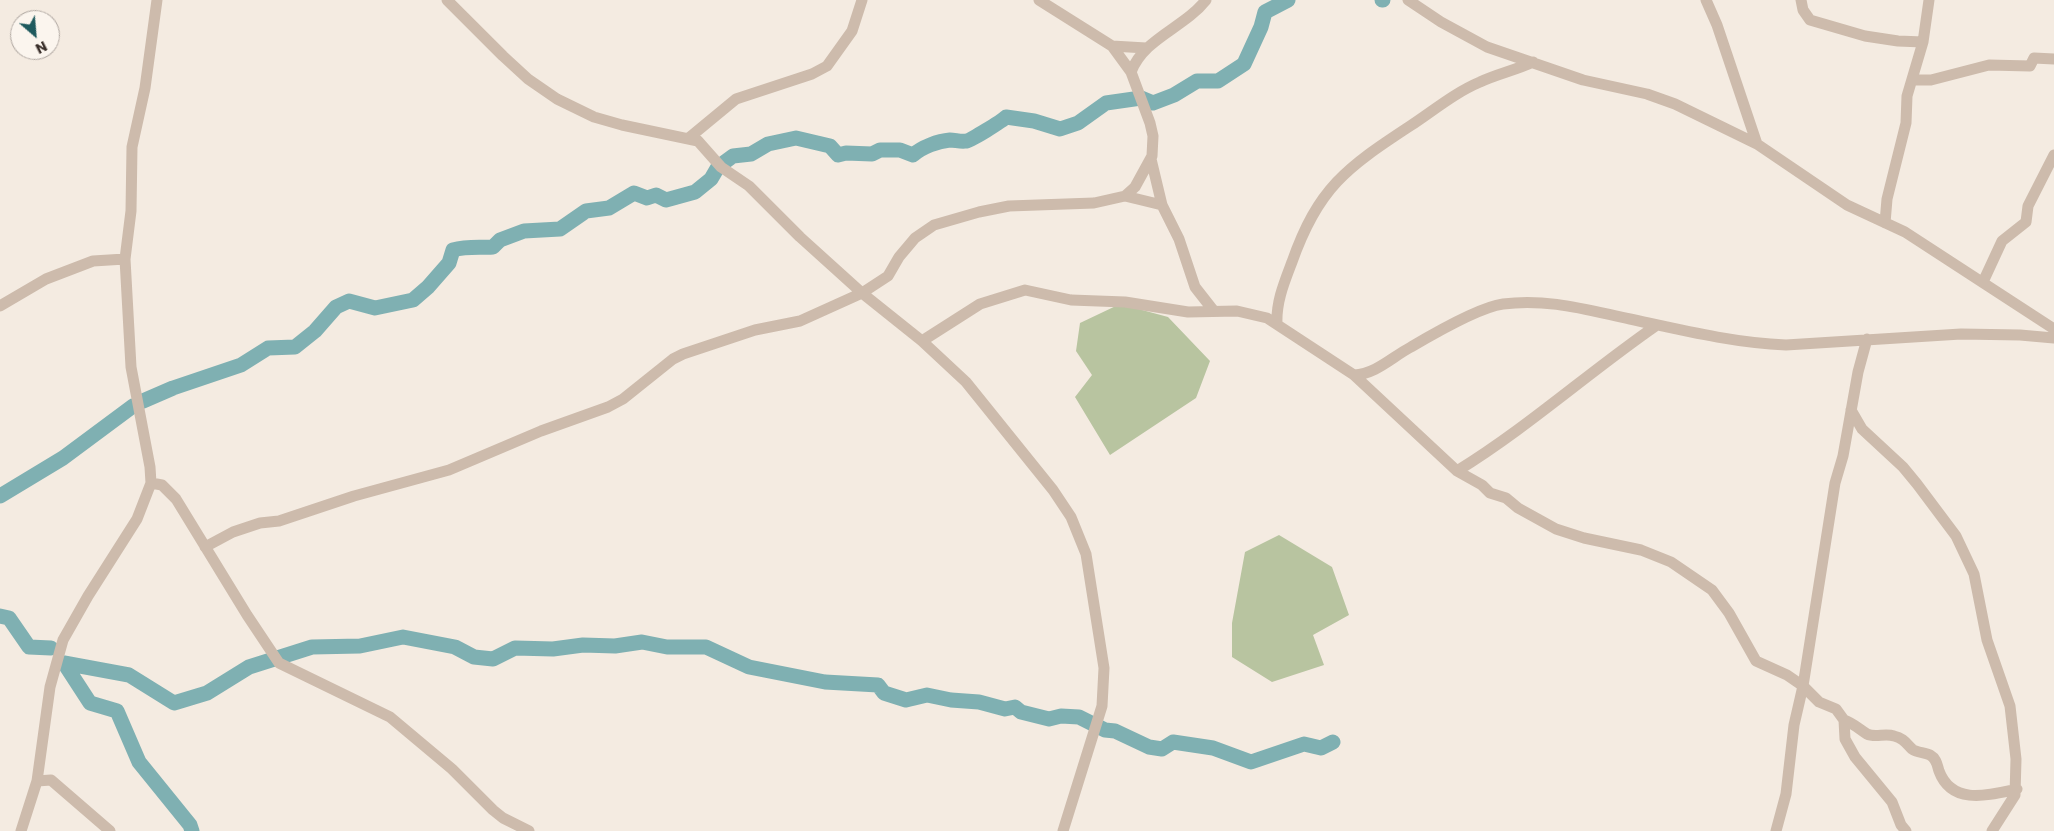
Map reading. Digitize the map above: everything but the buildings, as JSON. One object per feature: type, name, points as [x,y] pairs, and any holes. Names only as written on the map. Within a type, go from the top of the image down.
[{"type":"street","points":[[21,831],[37,781],[50,688],[63,640],[88,596],[137,519],[151,483],[150,467],[132,367],[125,259],[131,211],[132,147],[145,88],[157,0]]},
{"type":"street","points":[[447,0],[516,68],[557,99],[594,117],[622,125],[690,137],[704,146],[721,167],[749,186],[800,237],[862,294],[922,341],[979,397],[1052,490],[1071,517],[1086,554],[1104,668],[1104,682],[1097,724],[1090,741],[1063,831]]},
{"type":"street","points":[[690,137],[736,99],[812,74],[827,66],[852,31],[862,0]]},
{"type":"street","points":[[1039,0],[1112,46],[1131,72],[1150,123],[1153,136],[1151,159],[1162,206],[1179,239],[1195,287],[1213,310]]},
{"type":"street","points":[[1131,72],[1136,60],[1146,48],[1195,12],[1206,0]]},
{"type":"street","points":[[1408,0],[1467,37],[1487,47],[1583,80],[1647,94],[1674,104],[1757,144],[1847,205],[1905,232],[2054,329]]},
{"type":"street","points":[[1706,0],[1717,25],[1757,144]]},
{"type":"street","points":[[1800,0],[1803,10],[1810,20],[1865,36],[1923,42]]},
{"type":"street","points":[[1885,223],[1887,199],[1906,123],[1907,96],[1923,42],[1929,0]]},
{"type":"street","points":[[1112,46],[1146,48]]},
{"type":"street","points":[[1913,80],[1931,80],[1976,66],[2010,64],[2030,66],[2034,58],[2054,59]]},
{"type":"street","points":[[1277,324],[1276,310],[1298,244],[1314,210],[1339,177],[1396,134],[1458,93],[1481,81],[1533,62]]},
{"type":"street","points":[[1983,282],[2002,241],[2026,222],[2028,206],[2054,155]]},
{"type":"street","points":[[1125,196],[1135,187],[1151,159]]},
{"type":"street","points":[[205,547],[233,532],[260,523],[279,521],[354,496],[449,470],[540,430],[608,407],[623,399],[673,359],[683,354],[755,330],[800,321],[862,294],[888,276],[899,257],[915,238],[934,225],[979,212],[1009,206],[1094,202],[1125,196],[1162,206]]},
{"type":"street","points":[[0,306],[46,279],[93,261],[125,259]]},
{"type":"street","points":[[922,341],[980,304],[1025,290],[1071,300],[1125,302],[1188,312],[1213,310],[1252,313],[1277,324],[1354,375],[1457,471],[1482,485],[1490,493],[1506,498],[1518,508],[1556,528],[1584,538],[1641,550],[1672,562],[1712,590],[1722,601],[1756,661],[1787,675],[1803,686],[1819,702],[1836,709],[1844,720],[1845,739],[1849,747],[1868,775],[1892,802],[1906,831]]},
{"type":"street","points":[[1354,375],[1372,371],[1411,346],[1473,314],[1501,304],[1549,302],[1657,325],[1764,344],[1786,345],[1961,334],[2020,335],[2054,338]]},
{"type":"street","points":[[1457,471],[1495,448],[1620,350],[1657,325]]},
{"type":"street","points":[[1776,831],[1786,794],[1794,725],[1803,686],[1835,483],[1843,456],[1867,339]]},
{"type":"street","points":[[1851,410],[1869,437],[1903,467],[1917,484],[1956,536],[1974,574],[1987,640],[2010,706],[2017,790],[2011,804],[1992,831]]},
{"type":"street","points":[[151,483],[162,485],[176,498],[279,663],[390,717],[452,769],[493,810],[503,818],[529,831]]},
{"type":"street","points":[[1844,720],[1852,722],[1868,734],[1896,736],[1907,742],[1912,749],[1929,754],[1935,758],[1939,772],[1954,791],[1966,796],[1988,796],[2017,790]]},
{"type":"street","points":[[37,781],[51,780],[110,831]]},
{"type":"green space","points":[[1120,304],[1168,317],[1210,361],[1196,398],[1110,455],[1075,397],[1092,375],[1076,351],[1080,323]]},
{"type":"green space","points":[[1279,535],[1332,567],[1349,615],[1313,635],[1324,665],[1272,682],[1232,657],[1232,623],[1245,552]]},
{"type":"waterway","points":[[143,401],[173,388],[241,365],[268,348],[295,347],[315,331],[336,307],[349,301],[375,308],[413,300],[428,287],[449,263],[453,250],[493,247],[500,240],[524,231],[560,229],[586,211],[609,208],[634,193],[647,198],[656,195],[666,200],[695,192],[711,179],[718,167],[733,156],[751,154],[768,144],[796,138],[830,146],[838,155],[846,153],[872,154],[880,150],[900,150],[913,155],[925,147],[940,142],[969,140],[1006,117],[1034,121],[1060,129],[1078,123],[1106,103],[1141,98],[1153,103],[1174,95],[1197,81],[1218,81],[1244,64],[1261,27],[1265,12],[1288,0]]},
{"type":"waterway","points":[[0,496],[63,458],[133,406]]},
{"type":"waterway","points":[[0,616],[9,618],[29,647],[51,648]]},
{"type":"waterway","points":[[64,663],[129,675],[174,703],[207,693],[249,667],[312,647],[360,646],[403,637],[455,647],[474,657],[493,659],[515,648],[553,649],[583,645],[615,646],[642,642],[667,647],[706,647],[749,667],[825,682],[878,685],[884,693],[906,700],[927,695],[951,700],[979,702],[1005,709],[1015,707],[1021,712],[1049,719],[1061,716],[1079,717],[1105,730],[1115,731],[1149,747],[1162,749],[1173,742],[1213,748],[1251,762],[1304,744],[1321,748],[1333,742]]},
{"type":"waterway","points":[[64,663],[90,703],[117,711],[139,762],[190,825],[192,831]]}]
